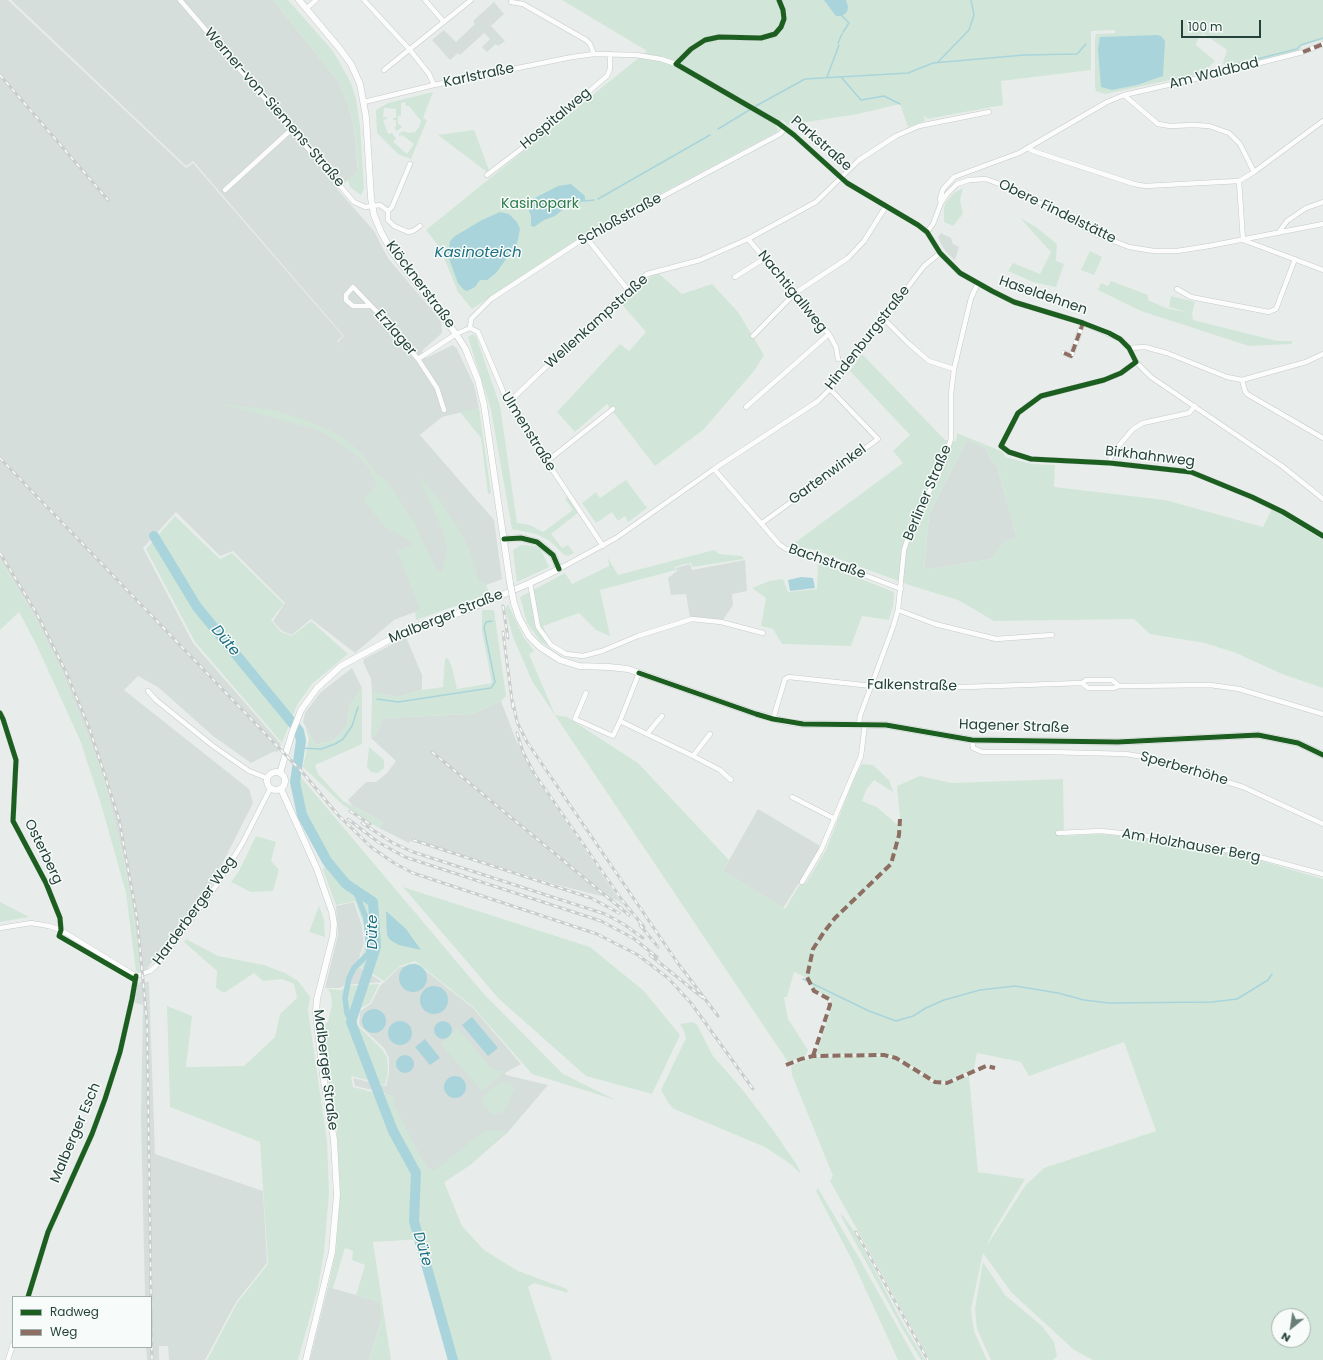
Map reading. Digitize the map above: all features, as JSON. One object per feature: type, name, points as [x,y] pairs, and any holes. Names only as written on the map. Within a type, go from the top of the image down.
[{"type":"main road","name":"Klöcknerstraße","points":[[299,0],[351,64],[360,84],[364,102],[372,206],[377,224],[392,252],[456,334],[478,380],[484,405],[504,539]]},
{"type":"main road","points":[[504,539],[521,538],[537,542],[553,555],[559,569]]},
{"type":"main road","name":"Hagener Straße","points":[[504,539],[510,583],[519,618],[529,636],[548,654],[560,660],[579,666],[618,667],[773,719],[803,724],[862,724],[904,728],[972,740],[1125,742],[1258,735],[1298,743],[1323,755]]},
{"type":"main road","name":"Malberger Straße","points":[[280,773],[297,719],[316,688],[328,676],[354,658],[400,634],[462,612],[559,569]]},
{"type":"main road","points":[[271,773],[280,773],[285,780],[281,789],[275,791],[266,784],[267,778],[271,773]]},
{"type":"main road","name":"Malberger Straße","points":[[281,789],[317,869],[332,912],[334,924],[333,936],[317,998],[316,1012],[323,1075],[334,1140],[336,1195],[332,1252],[306,1360]]},
{"type":"street","name":"Werner-von-Siemens-Straße","points":[[180,0],[354,202],[365,207],[380,206],[388,211]]},
{"type":"street","points":[[306,9],[316,0]]},
{"type":"street","points":[[364,0],[410,50],[429,74],[434,85]]},
{"type":"street","points":[[425,0],[444,22]]},
{"type":"street","points":[[384,70],[471,0]]},
{"type":"street","points":[[676,64],[691,49],[705,40],[719,37],[761,38],[775,34],[781,27],[784,19],[783,10],[779,0]]},
{"type":"street","points":[[511,2],[524,4],[586,40],[590,44],[594,54]]},
{"type":"street","name":"Am Waldbad","points":[[1124,95],[1212,76],[1303,52],[1323,44]]},
{"type":"street","name":"Karlstraße","points":[[364,102],[434,85],[572,57],[594,54],[610,54]]},
{"type":"street","name":"Parkstraße","points":[[610,54],[661,59],[676,64],[691,72],[786,128],[841,178],[927,232]]},
{"type":"street","name":"Hospitalweg","points":[[487,175],[520,150],[607,76],[610,69],[610,54]]},
{"type":"street","points":[[940,253],[927,232],[933,224],[941,203],[940,199],[943,189],[954,177],[992,165],[1028,148],[1107,102],[1124,95],[1158,124],[1170,126],[1209,126],[1229,133],[1240,144],[1254,172]]},
{"type":"street","name":"Wellenkampstraße","points":[[508,403],[647,274],[700,260],[748,239],[816,202],[859,160],[882,143],[896,136],[919,126],[989,112]]},
{"type":"street","points":[[1028,148],[1134,184],[1145,186],[1240,181],[1323,121]]},
{"type":"street","name":"Schloßstraße","points":[[470,328],[471,319],[491,299],[586,237],[780,134],[786,128]]},
{"type":"street","points":[[225,190],[292,129]]},
{"type":"street","points":[[410,164],[392,207],[388,211],[388,220],[394,226],[411,232],[420,226]]},
{"type":"street","name":"Obere Findelstätte","points":[[941,203],[947,194],[957,184],[969,180],[986,180],[1018,191],[1098,234],[1129,246],[1154,251],[1177,251],[1323,224]]},
{"type":"street","points":[[1240,181],[1243,240],[1323,270]]},
{"type":"street","points":[[1278,232],[1287,221],[1306,208],[1323,202]]},
{"type":"street","points":[[753,336],[795,293],[848,258],[864,241],[886,206]]},
{"type":"street","points":[[586,237],[628,290]]},
{"type":"street","name":"Nachtigallweg","points":[[746,407],[830,334],[748,239]]},
{"type":"street","name":"Haseldehnen","points":[[940,253],[955,269],[1014,302],[1083,323],[1120,339],[1129,348],[1136,362],[1152,377],[1282,466],[1323,499]]},
{"type":"street","name":"Hindenburgstraße","points":[[559,569],[603,546],[714,469],[818,401],[830,389],[924,266],[940,253]]},
{"type":"street","points":[[735,277],[765,258]]},
{"type":"street","points":[[1178,289],[1191,297],[1269,312],[1276,309],[1295,259]]},
{"type":"street","name":"Berliner Straße","points":[[802,882],[821,850],[862,756],[862,724],[860,716],[898,610],[904,550],[912,526],[942,467],[951,439],[951,394],[954,369],[971,298],[978,283]]},
{"type":"street","name":"Erzlager","points":[[371,306],[350,305],[346,300],[346,295],[353,287],[371,306],[418,359],[437,388],[444,410]]},
{"type":"street","points":[[884,318],[908,343],[929,361],[954,369]]},
{"type":"street","points":[[1064,353],[1071,356],[1083,323]]},
{"type":"street","points":[[456,334],[470,328]]},
{"type":"street","name":"Ulmenstraße","points":[[470,328],[476,330],[480,335],[493,372],[508,403],[603,546]]},
{"type":"street","name":"Erzlager","points":[[418,359],[456,334]]},
{"type":"street","points":[[830,334],[836,347],[838,359]]},
{"type":"street","points":[[1129,348],[1145,348],[1167,352],[1227,377],[1242,380],[1306,362],[1323,354]]},
{"type":"street","name":"Birkhahnweg","points":[[1136,362],[1121,373],[1104,380],[1040,396],[1018,413],[1001,446],[1009,452],[1031,459],[1110,463],[1191,472],[1252,497],[1283,512],[1323,536]]},
{"type":"street","points":[[1242,380],[1247,394],[1323,438]]},
{"type":"street","name":"Gartenwinkel","points":[[762,523],[878,439],[830,389]]},
{"type":"street","points":[[1110,463],[1111,454],[1133,430],[1143,423],[1189,413],[1196,406]]},
{"type":"street","points":[[546,462],[613,409]]},
{"type":"street","name":"Bachstraße","points":[[714,469],[779,544],[786,549],[804,552],[901,589]]},
{"type":"street","points":[[530,583],[538,627],[551,645],[566,654],[583,656],[602,651],[638,636],[692,619],[721,622],[763,633]]},
{"type":"street","points":[[898,610],[935,624],[996,639],[1052,635]]},
{"type":"street","points":[[586,693],[575,719],[613,736],[638,673]]},
{"type":"street","name":"Falkenstraße","points":[[773,719],[785,679],[789,677],[872,686],[935,688],[1082,683],[1086,680],[1112,680],[1120,686]]},
{"type":"street","name":"Falkenstraße","points":[[1082,683],[1088,688],[1114,688],[1120,686],[1210,685],[1246,691],[1323,714]]},
{"type":"street","points":[[148,690],[156,700],[213,746],[249,771],[267,778]]},
{"type":"street","name":"Osterberg","points":[[0,713],[16,760],[13,821],[46,883],[60,918],[61,930]]},
{"type":"street","points":[[647,734],[662,716]]},
{"type":"street","points":[[620,721],[720,770],[731,780]]},
{"type":"street","points":[[693,756],[710,734]]},
{"type":"street","name":"Sperberhöhe","points":[[972,740],[973,748],[982,752],[1126,754],[1150,758],[1243,786],[1323,824]]},
{"type":"street","name":"Harderberger Weg","points":[[136,976],[150,972],[156,966],[216,886],[242,844],[270,788]]},
{"type":"street","points":[[792,797],[834,819]]},
{"type":"street","name":"Am Holzhauser Berg","points":[[1058,833],[1102,831],[1149,836],[1248,854],[1323,874]]},
{"type":"street","points":[[0,928],[31,923],[61,930],[136,976]]},
{"type":"street","name":"Malberger Esch","points":[[28,1296],[48,1232],[92,1134],[105,1099],[120,1052],[136,976]]},
{"type":"street","points":[[8,1360],[12,1347]]},
{"type":"shaded area","points":[[0,0],[8,0],[186,168],[193,163],[343,336],[337,341],[350,356],[338,342],[344,336],[193,161],[186,166],[11,0],[273,0],[339,82],[348,104],[354,127],[358,172],[337,189],[374,231],[388,258],[441,321],[442,333],[422,351],[426,358],[453,345],[457,349],[474,385],[479,408],[442,417],[420,435],[494,520],[502,579],[394,620],[355,653],[311,619],[292,635],[282,631],[273,621],[285,603],[233,551],[220,556],[176,512],[143,548],[193,643],[281,744],[277,753],[275,751],[251,763],[213,736],[158,687],[138,676],[124,690],[249,789],[253,803],[208,892],[145,971],[140,972],[134,918],[126,869],[103,775],[63,674],[35,617],[0,559]]},
{"type":"shaded area","points":[[494,2],[504,14],[491,26],[505,41],[498,46],[496,44],[487,52],[482,47],[490,39],[484,33],[460,55],[458,53],[450,60],[432,40],[444,30],[456,42],[475,24],[473,21]]},
{"type":"shaded area","points":[[941,233],[951,238],[953,244],[959,247],[955,260],[942,246],[938,237]]},
{"type":"shaded area","points":[[967,440],[986,448],[992,462],[997,466],[1017,538],[1005,541],[991,559],[924,570],[929,514]]},
{"type":"shaded area","points":[[745,560],[747,591],[732,594],[733,605],[723,620],[690,618],[686,594],[671,595],[668,578],[677,571],[676,568],[690,564],[692,570]]},
{"type":"shaded area","points":[[406,637],[422,675],[422,690],[398,697],[372,692],[371,679],[363,662],[364,659]]},
{"type":"shaded area","points":[[352,668],[362,688],[350,705],[347,726],[334,740],[316,745],[303,722],[305,713],[321,692]]},
{"type":"shaded area","points":[[501,701],[516,740],[532,772],[624,907],[617,900],[558,885],[412,839],[409,843],[379,828],[383,822],[353,806],[348,800],[366,782],[376,782],[387,773],[396,761],[371,738],[376,734],[383,718],[472,714]]},
{"type":"shaded area","points":[[758,809],[822,847],[783,908],[723,871]]},
{"type":"shaded area","points":[[354,902],[362,926],[364,943],[357,965],[382,982],[345,985],[340,988],[325,988],[338,935],[336,906]]},
{"type":"shaded area","points":[[416,963],[473,1008],[521,1064],[505,1073],[506,1075],[548,1085],[508,1132],[470,1165],[437,1187],[385,1093],[355,1086],[353,1078],[386,1086],[389,1073],[389,1058],[384,1048],[359,1025],[360,1011],[371,1004],[380,986],[400,967]]},
{"type":"shaded area","points":[[140,982],[149,982],[155,1154],[263,1191],[267,1263],[236,1302],[205,1360],[169,1360],[168,1346],[159,1346],[159,1360],[147,1360],[146,1348],[152,1348],[152,1296],[145,1296],[141,1116],[143,1005],[135,1003],[137,985]]},
{"type":"shaded area","points":[[328,1287],[380,1302],[382,1318],[369,1360],[310,1360]]},
{"type":"green space","points":[[273,0],[288,0],[333,51],[351,83],[356,99],[360,126],[364,189],[361,195],[350,187],[348,180],[357,172],[358,167],[354,127],[348,104],[339,82]]},
{"type":"green space","name":"Kasinopark","points":[[562,0],[1323,0],[1323,40],[1301,46],[1299,52],[1226,69],[1223,62],[1227,50],[1204,34],[1199,36],[1196,45],[1215,61],[1203,73],[1105,94],[1096,91],[1095,87],[1095,39],[1096,34],[1115,33],[1115,30],[1091,31],[1091,70],[1001,81],[1003,105],[927,119],[924,115],[925,121],[908,127],[900,104],[858,114],[788,125],[782,120],[776,126],[778,129],[777,132],[589,232],[472,309],[458,292],[440,248],[426,230],[647,51]]},
{"type":"green space","points":[[433,92],[423,118],[427,120],[411,159],[398,154],[377,133],[376,110],[388,103]],"holes":[[[405,102],[406,106],[409,106],[421,121],[415,132],[409,133],[403,131],[399,134],[399,136],[402,135],[414,144],[407,154],[393,142],[396,139],[392,133],[388,134],[383,120],[387,119],[387,117],[383,117],[384,108],[396,109],[396,118],[393,118],[393,120],[396,120],[396,126],[394,128],[397,131],[402,127],[398,123],[398,116],[401,116],[401,103]]]},
{"type":"green space","points":[[474,130],[489,170],[487,172],[438,135]]},
{"type":"green space","points":[[963,188],[960,200],[963,214],[953,226],[944,222],[944,208],[946,202],[954,193]]},
{"type":"green space","points":[[1020,218],[1036,227],[1057,244],[1056,261],[1064,264],[1056,287],[1033,282],[1008,271],[1013,263],[1040,274],[1051,252]]},
{"type":"green space","points":[[1090,251],[1102,257],[1094,275],[1081,270]]},
{"type":"green space","points":[[657,272],[682,294],[712,284],[738,312],[764,355],[754,371],[703,430],[655,466],[607,404],[575,432],[557,412],[620,344],[629,351],[646,332],[619,301]]},
{"type":"green space","points":[[1111,281],[1148,295],[1148,300],[1166,308],[1190,313],[1169,307],[1171,296],[1195,302],[1192,314],[1193,320],[1277,341],[1293,341],[1291,344],[1249,346],[1141,311],[1098,290],[1101,283],[1108,286]]},
{"type":"green space","points":[[473,334],[476,336],[500,406],[517,523],[530,525],[543,532],[573,510],[565,499],[568,497],[579,512],[551,534],[562,548],[568,545],[574,553],[568,556],[564,555],[550,541],[536,534],[512,529],[491,410],[468,337]]},
{"type":"green space","points":[[862,354],[945,440],[956,441],[957,433],[1003,452],[1005,457],[1032,464],[1055,465],[1054,487],[1165,500],[1263,527],[1272,509],[1323,540],[1323,688],[1282,674],[1236,653],[1205,643],[1150,634],[1134,619],[994,621],[958,600],[912,586],[812,549],[789,547],[903,463],[893,451],[910,435],[850,371]],"holes":[[[967,440],[986,448],[992,462],[997,466],[1017,538],[1005,541],[991,559],[924,570],[929,514]]]},
{"type":"green space","points":[[222,404],[272,410],[297,417],[333,432],[350,443],[362,454],[376,473],[389,483],[414,523],[437,571],[442,572],[447,546],[442,529],[419,477],[438,498],[458,528],[469,549],[478,581],[486,583],[489,594],[416,620],[415,612],[420,609],[397,551],[407,547],[412,547],[412,542],[384,526],[363,499],[377,486],[370,470],[360,458],[331,437],[315,429]]},
{"type":"green space","points":[[479,408],[491,493],[488,494],[481,438],[460,412]]},
{"type":"green space","points":[[626,480],[647,508],[628,522],[625,516],[618,521],[612,512],[596,523],[582,503],[596,492],[600,498]]},
{"type":"green space","points":[[175,516],[220,559],[232,553],[284,604],[271,620],[281,632],[292,636],[311,621],[348,654],[312,684],[297,705],[282,743],[195,642],[146,549]]},
{"type":"green space","points":[[521,545],[535,546],[541,550],[549,567],[517,582],[513,550]]},
{"type":"green space","points":[[714,550],[719,554],[742,556],[744,559],[692,567],[691,563],[685,564],[675,567],[676,570],[600,590],[610,636],[596,630],[579,613],[543,626],[551,648],[541,642],[527,623],[520,597],[565,573],[572,584],[609,566],[608,558],[618,575]]},
{"type":"green space","points":[[0,559],[35,617],[63,674],[103,775],[126,869],[134,918],[140,972],[136,971],[126,893],[101,804],[80,740],[37,646],[19,612],[0,630]]},
{"type":"green space","points":[[818,562],[894,592],[893,606],[889,620],[862,616],[851,646],[782,644],[773,629],[761,626],[766,598],[752,588],[769,581],[783,579],[788,592],[817,589]]},
{"type":"green space","points":[[508,604],[523,636],[534,651],[529,654],[555,715],[567,717],[638,763],[729,860],[723,871],[785,909],[799,886],[803,882],[806,883],[826,850],[856,774],[862,764],[873,765],[889,780],[893,792],[874,780],[866,790],[862,801],[877,807],[901,828],[897,786],[920,776],[952,783],[1063,779],[1064,836],[1101,834],[1148,839],[1248,857],[1323,879],[1323,1360],[1093,1360],[1074,1350],[1011,1292],[983,1253],[971,1309],[974,1331],[987,1360],[930,1360],[830,1181],[833,1176],[792,1075],[791,1067],[814,1057],[884,1056],[896,1059],[935,1084],[948,1084],[969,1076],[978,1172],[1025,1179],[994,1230],[986,1247],[1025,1186],[1044,1168],[1156,1131],[1124,1042],[1029,1076],[1021,1062],[977,1053],[974,1069],[947,1081],[935,1081],[897,1057],[884,1054],[816,1054],[832,1006],[831,999],[814,989],[805,977],[794,972],[787,997],[784,997],[788,1019],[808,1050],[806,1055],[788,1062],[532,681],[513,637],[505,609]]},
{"type":"green space","points":[[482,610],[494,610],[506,696],[501,701],[472,714],[383,718],[376,734],[371,738],[372,692],[398,697],[422,690],[443,687],[445,659],[448,658],[452,667],[457,689],[492,683],[482,631]]},
{"type":"green space","points":[[362,688],[362,744],[315,765],[318,774],[343,801],[383,822],[379,828],[343,805],[303,767],[309,739],[305,726],[316,745],[334,740],[347,726],[350,705]]},
{"type":"green space","points":[[369,747],[384,760],[384,768],[378,773],[371,772],[367,767]]},
{"type":"green space","points":[[300,776],[483,993],[563,1074],[616,1100],[532,1074],[473,1007],[415,961],[400,966],[384,981],[358,965],[366,943],[364,926],[355,901],[336,905],[323,870],[329,857],[305,814],[298,787]]},
{"type":"green space","points":[[256,836],[276,842],[271,861],[279,870],[273,891],[251,892],[231,882],[239,871]]},
{"type":"green space","points":[[403,887],[590,947],[644,991],[680,1035],[652,1094],[586,1076],[499,999]]},
{"type":"green space","points":[[0,902],[29,917],[0,922]]},
{"type":"green space","points":[[319,906],[324,919],[325,937],[309,932]]},
{"type":"green space","points":[[186,939],[218,956],[264,965],[285,973],[298,981],[310,997],[308,1010],[327,1141],[329,1193],[324,1252],[318,1288],[298,1360],[207,1360],[237,1303],[268,1264],[260,1142],[170,1107],[167,1006],[192,1016],[186,1067],[244,1066],[275,1037],[280,1014],[297,998],[294,984],[282,979],[263,981],[254,973],[224,993],[216,988],[217,971],[184,942]]},
{"type":"green space","points":[[379,984],[370,1003],[358,1010],[357,1025],[382,1049],[387,1057],[388,1072],[385,1085],[351,1076],[353,1087],[384,1095],[385,1093],[396,1098],[393,1103],[412,1141],[429,1169],[435,1170],[486,1130],[507,1131],[470,1165],[444,1182],[462,1226],[484,1250],[518,1271],[567,1289],[568,1293],[534,1283],[528,1287],[552,1360],[455,1360],[423,1239],[373,1242],[391,1360],[369,1360],[382,1319],[380,1302],[356,1295],[365,1265],[352,1260],[353,1251],[345,1248],[333,1288],[328,1287],[336,1251],[340,1195],[337,1128],[335,1112],[330,1095],[323,1026],[328,1022],[332,1005],[331,995],[328,989],[341,990],[346,986]]},
{"type":"green space","points":[[693,1022],[697,1025],[713,1056],[742,1089],[773,1130],[797,1165],[801,1174],[789,1163],[765,1147],[674,1109],[669,1104],[661,1090],[686,1038],[680,1024]]},
{"type":"green space","points":[[457,1028],[493,1070],[505,1071],[482,1091],[441,1044]]},
{"type":"green space","points":[[500,1082],[511,1084],[515,1089],[502,1113],[492,1114],[481,1102],[484,1096]]},
{"type":"green space","points":[[818,1188],[916,1360],[898,1360],[853,1262],[816,1191]]},
{"type":"green space","points":[[841,1213],[854,1231],[902,1322],[925,1360],[921,1360],[903,1330],[842,1218]]},
{"type":"green space","points":[[983,1262],[1005,1295],[1042,1326],[1054,1342],[1057,1356],[1053,1360],[991,1360],[977,1329],[975,1309]]},
{"type":"water","points":[[824,0],[846,0],[848,7],[847,12],[842,16],[836,16]]},
{"type":"water","points":[[1161,36],[1165,41],[1163,76],[1137,85],[1112,90],[1101,87],[1098,49],[1100,37]]},
{"type":"water","points":[[571,184],[585,196],[585,201],[567,206],[555,216],[544,220],[534,227],[531,226],[531,216],[527,206],[529,201],[558,186]]},
{"type":"water","name":"Kasinoteich","points":[[500,212],[509,214],[517,222],[520,229],[517,244],[496,273],[487,280],[480,280],[475,287],[467,291],[464,290],[458,283],[448,256],[450,241],[455,236],[482,220]]},
{"type":"water","points":[[801,577],[813,578],[815,588],[790,591],[788,580]]},
{"type":"water","points":[[386,911],[406,929],[421,950],[399,945],[390,940],[387,935]]},
{"type":"water","points":[[413,964],[423,968],[427,978],[423,988],[413,992],[403,988],[399,978],[403,968]]},
{"type":"water","points":[[434,986],[444,990],[448,1000],[444,1010],[434,1014],[424,1010],[420,1000],[424,990]]},
{"type":"water","points":[[374,1009],[383,1012],[386,1021],[383,1030],[374,1033],[365,1030],[362,1021],[365,1012]]},
{"type":"water","points":[[472,1017],[498,1048],[488,1056],[462,1025]]},
{"type":"water","points":[[400,1021],[409,1024],[412,1033],[409,1042],[400,1045],[391,1042],[388,1033],[391,1024]]},
{"type":"water","points":[[443,1021],[449,1024],[452,1030],[449,1036],[443,1039],[437,1036],[434,1030],[437,1024]]},
{"type":"water","points":[[425,1039],[440,1058],[430,1065],[415,1047]]},
{"type":"water","points":[[401,1055],[409,1055],[414,1060],[412,1071],[409,1073],[401,1073],[396,1068],[396,1060]]},
{"type":"water","points":[[451,1076],[459,1076],[466,1083],[466,1091],[459,1098],[451,1098],[444,1091],[444,1083]]},
{"type":"waterway","points":[[938,62],[969,30],[974,15],[971,0]]},
{"type":"waterway","points":[[842,16],[849,23],[843,32]]},
{"type":"waterway","points":[[838,43],[842,34]]},
{"type":"waterway","points":[[1213,70],[1297,49],[1301,45],[1323,38]]},
{"type":"waterway","points":[[754,107],[805,79],[908,73],[933,63],[1024,55],[1077,54],[1086,44]]},
{"type":"waterway","points":[[827,77],[839,45]]},
{"type":"waterway","points":[[841,77],[861,100],[884,96],[900,104]]},
{"type":"waterway","points":[[718,129],[751,109]]},
{"type":"waterway","points":[[598,199],[710,135]]},
{"type":"waterway","points":[[585,201],[594,200]]},
{"type":"waterway","name":"Düte","points":[[154,536],[197,607],[299,731],[301,741],[295,782],[302,815],[327,861],[346,884],[373,902],[376,947],[351,1022],[393,1131],[416,1173],[414,1221],[453,1360]]},
{"type":"waterway","points":[[377,699],[398,702],[491,688],[495,682],[484,627],[486,622],[492,621]]},
{"type":"waterway","points":[[300,748],[321,749],[335,744],[343,739],[352,726],[358,707]]},
{"type":"waterway","points":[[351,1022],[347,1013],[345,998],[349,978],[354,968],[369,953],[366,918],[355,890]]},
{"type":"waterway","points":[[803,979],[869,1011],[896,1021],[913,1016],[944,1000],[980,990],[1015,986],[1058,993],[1084,1000],[1109,1003],[1212,1002],[1237,999],[1268,980],[1272,974]]},
{"type":"railway","points":[[0,75],[108,200]]},
{"type":"railway","points":[[0,458],[304,774],[338,815],[371,847],[394,863],[413,873],[597,934],[638,955],[668,978],[691,1003],[753,1089]]},
{"type":"railway","points":[[0,553],[37,614],[66,672],[90,730],[119,819],[137,918],[147,1022],[151,1296]]},
{"type":"railway","points":[[503,606],[508,638]]},
{"type":"railway","points":[[503,632],[513,708]]},
{"type":"railway","points":[[513,702],[517,722],[527,742],[677,962],[718,1016]]},
{"type":"railway","points":[[517,733],[523,752],[534,773],[622,900],[644,927]]},
{"type":"railway","points":[[432,752],[629,915]]},
{"type":"railway","points":[[350,811],[370,824]]},
{"type":"railway","points":[[348,819],[378,842],[405,857],[601,921],[633,938],[657,957]]},
{"type":"railway","points":[[362,823],[393,843],[413,852],[605,914],[622,923],[643,938]]},
{"type":"railway","points":[[413,840],[591,898],[619,913]]},
{"type":"railway","points":[[640,925],[658,947]]},
{"type":"railway","points":[[650,955],[703,998]]},
{"type":"railway","points":[[856,1232],[928,1360]]},
{"type":"railway","points":[[152,1348],[152,1360]]},
{"type":"marked path","points":[[1303,52],[1323,44]]},
{"type":"marked path","points":[[1064,353],[1071,356],[1083,323]]},
{"type":"marked path","points":[[813,1056],[830,1005],[829,999],[814,991],[807,977],[813,949],[835,918],[891,864],[899,835],[900,819]]},
{"type":"marked path","points":[[786,1065],[813,1056],[884,1055],[896,1058],[935,1082],[947,1083],[986,1066],[995,1068]]},
{"type":"cycle path","points":[[779,0],[783,10],[784,19],[781,27],[775,34],[761,38],[719,37],[705,40],[691,49],[676,64],[778,123],[794,135],[847,183],[918,225],[927,232],[940,253],[960,273],[1014,302],[1083,323],[1109,333],[1120,339],[1129,348],[1136,362],[1121,373],[1104,380],[1041,396],[1018,413],[1001,446],[1009,452],[1031,459],[1110,463],[1191,472],[1252,497],[1283,512],[1323,536]]},
{"type":"cycle path","points":[[504,539],[521,538],[537,542],[553,555],[559,569]]},
{"type":"cycle path","points":[[639,673],[756,714],[773,719],[803,724],[886,725],[972,740],[1118,742],[1258,735],[1298,743],[1323,755]]},
{"type":"cycle path","points":[[0,713],[16,760],[13,821],[46,883],[60,918],[61,930],[59,936],[135,980]]},
{"type":"cycle path","points":[[28,1296],[48,1232],[92,1134],[105,1099],[120,1052],[136,976]]}]
